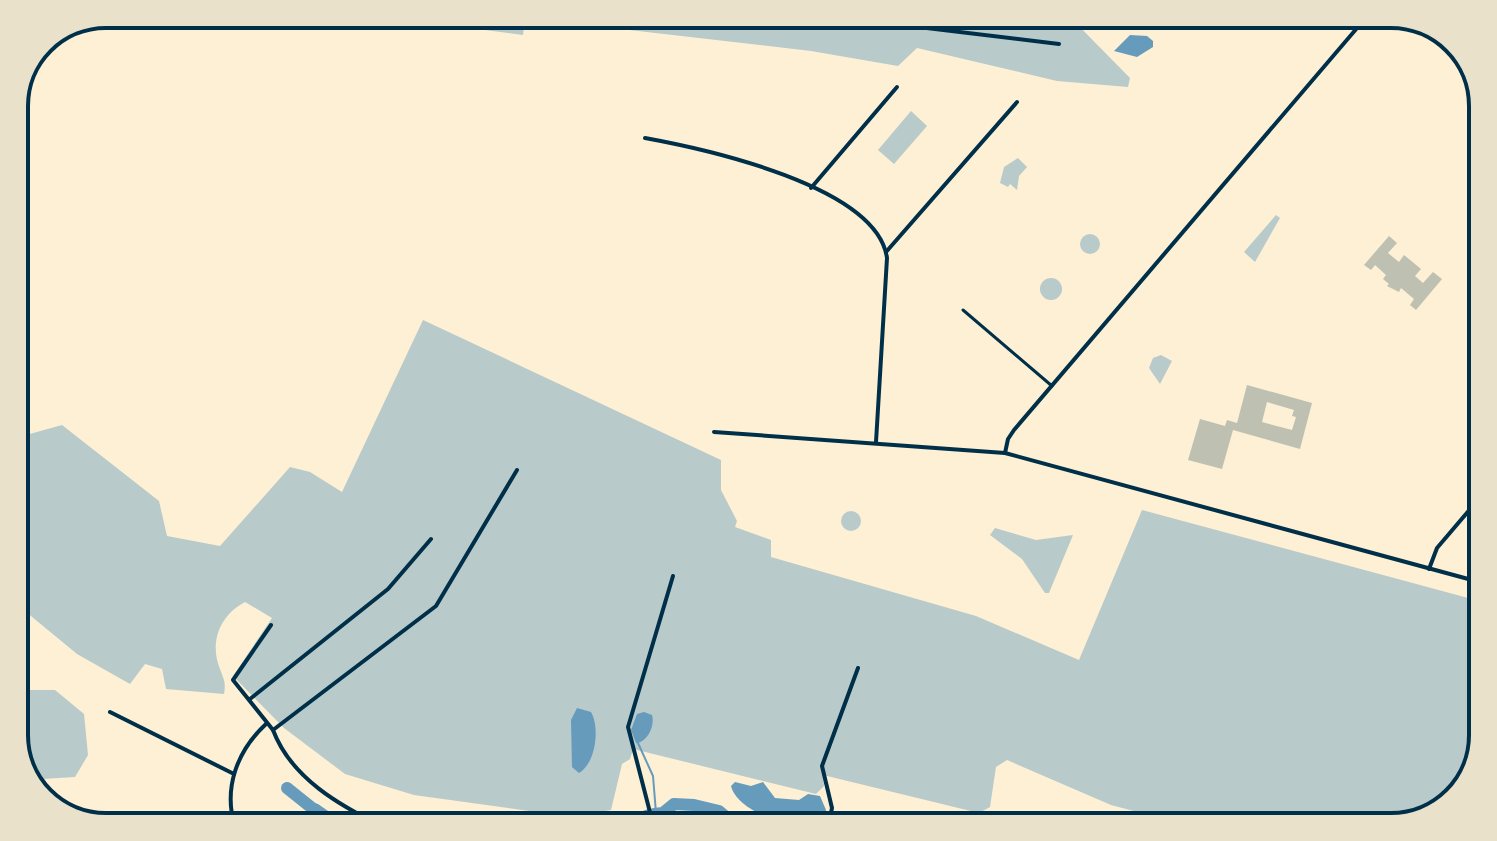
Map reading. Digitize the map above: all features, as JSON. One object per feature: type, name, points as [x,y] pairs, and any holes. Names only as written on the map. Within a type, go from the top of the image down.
[{"type":"street","points":[[926,28],[1059,44]]},
{"type":"street","points":[[1005,453],[1008,439],[1357,28]]},
{"type":"street","points":[[811,188],[897,87]]},
{"type":"street","points":[[886,252],[1017,102]]},
{"type":"street","points":[[645,138],[708,149],[753,163],[811,188],[863,217],[881,238],[886,252],[876,442]]},
{"type":"street","points":[[963,310],[1052,386]]},
{"type":"street","points":[[714,432],[1005,453],[1469,579]]},
{"type":"street","points":[[273,730],[436,606],[517,470]]},
{"type":"street","points":[[1429,569],[1437,548],[1469,510]]},
{"type":"street","points":[[250,699],[388,589],[431,539]]},
{"type":"street","points":[[650,813],[628,727],[673,576]]},
{"type":"street","points":[[271,625],[233,680],[273,730],[280,750],[315,785],[355,813]]},
{"type":"street","points":[[831,813],[822,766],[858,668]]},
{"type":"street","points":[[110,712],[232,773]]},
{"type":"street","points":[[233,813],[230,796],[232,773],[250,739],[266,724]]},
{"type":"shaded area","points":[[469,28],[524,28],[523,35]]},
{"type":"shaded area","points":[[612,28],[1081,28],[1130,78],[1128,87],[1057,81],[917,48],[898,66],[811,51]]},
{"type":"shaded area","points":[[911,111],[927,126],[894,164],[878,150]]},
{"type":"shaded area","points":[[1018,158],[1027,167],[1019,176],[1017,190],[1010,184],[1008,187],[1000,183],[1004,167]]},
{"type":"shaded area","points":[[1276,215],[1280,218],[1255,262],[1244,252]]},
{"type":"shaded area","points":[[1090,234],[1097,237],[1100,244],[1097,251],[1090,254],[1083,251],[1080,244],[1083,237]]},
{"type":"shaded area","points":[[1051,278],[1059,281],[1062,289],[1059,297],[1051,300],[1043,297],[1040,289],[1043,281]]},
{"type":"shaded area","points":[[423,320],[721,460],[721,490],[737,521],[735,527],[771,540],[771,557],[976,616],[1079,660],[1142,510],[1469,598],[1469,734],[1466,755],[1453,782],[1438,797],[1421,807],[1390,813],[1141,813],[1111,805],[1007,760],[996,767],[990,807],[979,813],[823,775],[824,786],[816,794],[633,749],[630,759],[622,764],[611,810],[543,813],[414,795],[345,774],[284,728],[233,676],[272,618],[245,602],[229,614],[216,639],[224,694],[166,689],[162,669],[145,664],[130,684],[77,654],[28,614],[28,434],[62,425],[159,501],[167,536],[220,546],[290,467],[310,472],[342,492]]},
{"type":"shaded area","points":[[1161,355],[1172,361],[1160,384],[1149,368],[1153,358]]},
{"type":"shaded area","points":[[851,511],[858,514],[861,521],[858,528],[851,531],[844,528],[841,521],[844,514]]},
{"type":"shaded area","points":[[995,528],[1036,540],[1073,535],[1049,593],[1045,593],[1022,559],[990,535]]},
{"type":"shaded area","points":[[55,690],[84,714],[88,755],[75,777],[42,779],[34,765],[28,740],[28,691]]},
{"type":"water","points":[[1130,35],[1147,36],[1153,41],[1153,47],[1137,57],[1114,51]]},
{"type":"water","points":[[577,708],[591,712],[596,736],[593,754],[579,773],[572,767],[571,720]]},
{"type":"water","points":[[644,712],[652,715],[651,728],[644,740],[636,743],[631,730],[637,714]]},
{"type":"water","points":[[735,782],[751,786],[763,782],[775,798],[799,800],[808,794],[820,796],[826,813],[758,813],[734,794],[731,786]]},
{"type":"water","points":[[302,800],[318,804],[331,813],[312,813]]},
{"type":"building","points":[[1389,236],[1397,243],[1388,253],[1399,262],[1404,255],[1421,269],[1415,276],[1423,283],[1433,272],[1442,279],[1416,310],[1410,305],[1414,299],[1401,288],[1399,292],[1387,286],[1389,284],[1383,279],[1386,275],[1375,265],[1371,270],[1364,265]]},
{"type":"building","points":[[1247,385],[1312,403],[1300,449],[1233,430],[1222,469],[1188,460],[1200,419],[1225,426],[1227,420],[1237,423]],"holes":[[[1267,402],[1294,410],[1292,416],[1296,417],[1292,430],[1262,422]]]},
{"type":"waterway","points":[[638,743],[653,776],[656,813]]},
{"type":"waterway","points":[[287,788],[312,808]]},
{"type":"waterway","points":[[663,813],[674,804],[694,805],[721,813]]}]
